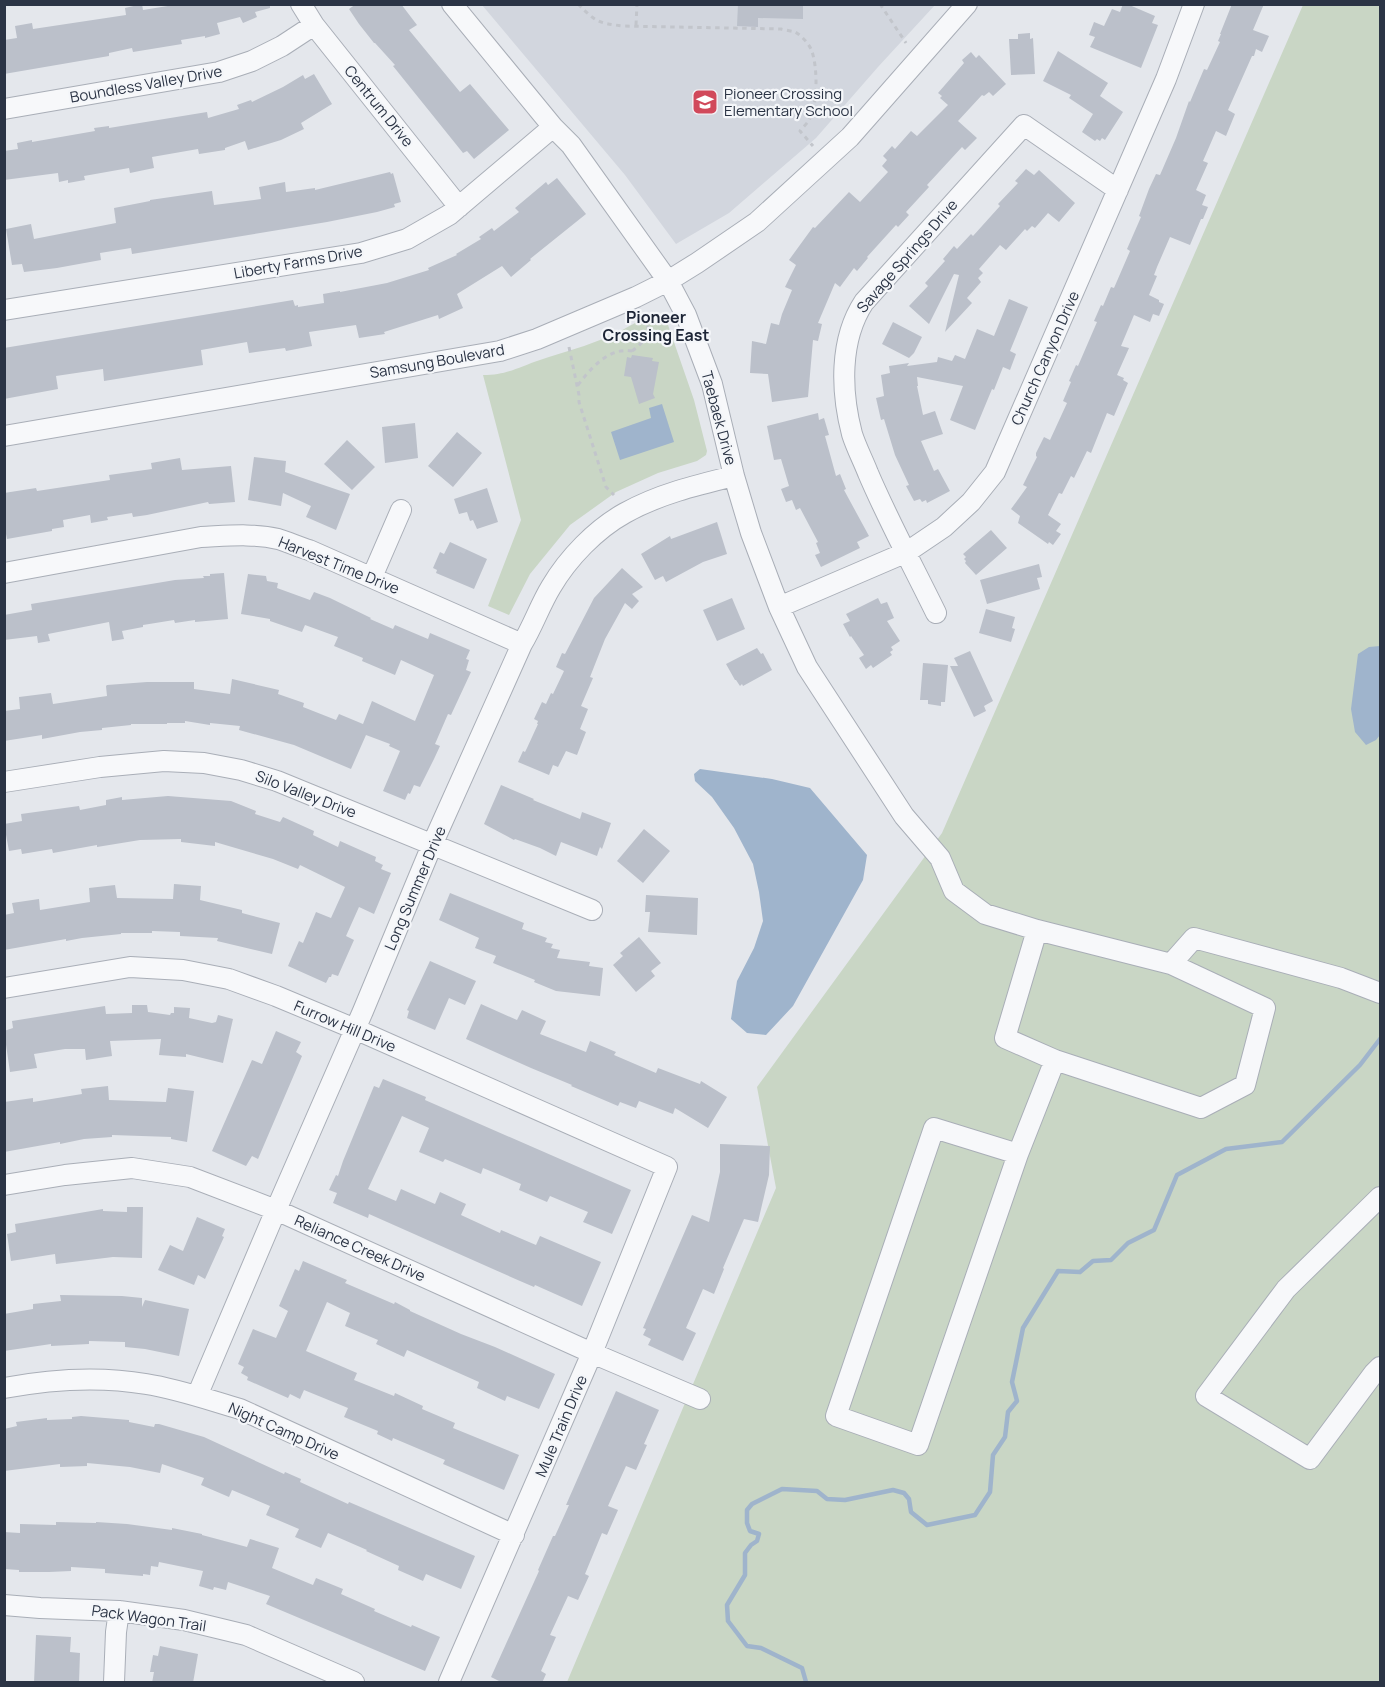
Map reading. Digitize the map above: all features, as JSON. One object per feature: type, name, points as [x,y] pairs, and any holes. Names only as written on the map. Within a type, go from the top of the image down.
[{"type":"street","name":"Centrum Drive","points":[[301,4],[314,25],[459,207]]},
{"type":"street","name":"Taebaek Drive","points":[[452,4],[553,127],[571,145],[668,281],[687,315],[712,384],[734,476],[751,533],[779,607],[807,667],[904,816],[940,858],[954,891],[985,914],[1037,930],[1171,964],[1265,1008],[1245,1085],[1201,1108],[1055,1060]]},
{"type":"street","name":"Samsung Boulevard","points":[[4,436],[500,351],[537,339],[608,310],[668,281],[757,222],[850,137],[967,4]]},
{"type":"street","name":"Church Canyon Drive","points":[[779,607],[907,552],[944,527],[971,502],[994,472],[1166,78],[1192,5]]},
{"type":"street","name":"Boundless Valley Drive","points":[[4,109],[219,72],[252,61],[282,46],[314,25]]},
{"type":"street","name":"Savage Springs Drive","points":[[936,613],[879,498],[852,436],[845,397],[844,352],[856,313],[1024,125],[1118,190]]},
{"type":"street","name":"Liberty Farms Drive","points":[[4,310],[361,253],[407,239],[449,215],[553,127]]},
{"type":"street","name":"Long Summer Drive","points":[[197,1396],[432,845],[522,644],[550,588],[569,559],[596,534],[624,513],[684,489],[734,476]]},
{"type":"street","points":[[372,577],[401,510]]},
{"type":"street","name":"Harvest Time Drive","points":[[4,573],[201,537],[231,535],[277,539],[372,577],[522,644]]},
{"type":"street","name":"Silo Valley Drive","points":[[4,782],[111,766],[164,761],[204,763],[241,770],[277,781],[592,910]]},
{"type":"street","points":[[1018,1154],[934,1128],[836,1416],[918,1445],[1018,1154],[1055,1060],[1005,1038],[1037,930]]},
{"type":"street","points":[[1171,964],[1194,938],[1341,978],[1380,993]]},
{"type":"street","name":"Furrow Hill Drive","points":[[4,988],[130,967],[183,970],[229,979],[355,1029],[667,1167]]},
{"type":"street","name":"Mule Train Drive","points":[[449,1683],[592,1353],[667,1167]]},
{"type":"street","name":"Reliance Creek Drive","points":[[4,1185],[65,1175],[132,1168],[190,1177],[276,1210],[592,1353],[700,1399]]},
{"type":"street","points":[[1378,1373],[1310,1459],[1206,1395],[1286,1289],[1380,1197]]},
{"type":"street","name":"Night Camp Drive","points":[[4,1388],[44,1381],[100,1379],[147,1384],[197,1396],[240,1409],[514,1535]]},
{"type":"street","name":"Pack Wagon Trail","points":[[4,1605],[119,1611],[184,1620],[246,1635],[314,1675],[354,1683]]},
{"type":"street","points":[[114,1683],[119,1611]]},
{"type":"path","points":[[578,4],[593,19],[623,26],[795,32],[811,49],[814,64],[814,104],[810,120],[800,131],[813,146]]},
{"type":"path","points":[[636,25],[637,4]]},
{"type":"path","points":[[880,4],[906,43]]},
{"type":"path","points":[[578,385],[598,362],[624,349],[633,353],[643,342],[648,330],[649,324],[645,315]]},
{"type":"path","points":[[569,347],[578,385],[579,402],[606,487],[614,495]]},
{"type":"shaded area","name":"Pioneer Crossing Elementary School","points":[[482,5],[935,5],[816,138],[729,213],[676,244],[625,175]]},
{"type":"green space","points":[[1303,5],[1380,5],[1380,1682],[567,1682],[776,1188],[757,1087],[942,833]]},
{"type":"green space","points":[[661,315],[667,322],[694,400],[707,451],[706,455],[697,461],[658,473],[616,492],[570,525],[530,574],[509,615],[488,606],[521,520],[483,375],[513,370],[593,343],[641,320]]},
{"type":"water","points":[[662,404],[674,442],[620,460],[611,432],[651,418],[649,408]]},
{"type":"water","points":[[1380,646],[1380,735],[1366,745],[1355,732],[1351,709],[1358,654],[1369,647]]},
{"type":"water","points":[[700,769],[772,779],[810,788],[867,855],[863,880],[793,1006],[766,1035],[747,1033],[731,1019],[737,981],[754,948],[763,921],[753,864],[734,828],[712,797],[695,781],[694,774]]},
{"type":"building","points":[[142,4],[143,10],[180,4],[270,4],[270,8],[255,12],[257,17],[243,23],[240,17],[217,23],[220,34],[181,40],[182,44],[133,52],[132,48],[109,53],[109,56],[4,74],[4,40],[17,38],[15,26],[32,23],[33,29],[126,15],[125,8]]},
{"type":"building","points":[[356,4],[401,4],[417,25],[409,30],[460,92],[470,84],[509,130],[474,159],[467,151],[463,153],[393,66],[395,65],[359,24],[349,9]]},
{"type":"building","points":[[738,4],[803,4],[803,19],[758,18],[758,27],[737,26]]},
{"type":"building","points":[[1123,4],[1155,16],[1152,23],[1158,25],[1141,68],[1090,47],[1095,37],[1089,35],[1094,22],[1104,26],[1112,9],[1120,12]]},
{"type":"building","points":[[1232,4],[1264,4],[1253,30],[1269,36],[1262,52],[1256,49],[1252,56],[1228,110],[1235,114],[1226,136],[1216,131],[1203,161],[1208,163],[1196,190],[1206,195],[1202,205],[1208,207],[1203,219],[1190,245],[1170,237],[1157,267],[1154,275],[1157,276],[1149,295],[1164,304],[1159,316],[1153,314],[1150,322],[1134,315],[1121,346],[1129,348],[1117,375],[1128,383],[1114,416],[1107,413],[1091,453],[1087,451],[1074,478],[1071,476],[1062,494],[1059,493],[1048,515],[1061,524],[1056,531],[1061,534],[1053,545],[1049,542],[1048,544],[1018,523],[1020,516],[1011,509],[1027,487],[1023,485],[1044,437],[1050,440],[1067,403],[1063,401],[1071,382],[1069,381],[1097,322],[1094,321],[1101,305],[1103,306],[1111,287],[1114,288],[1130,251],[1127,249],[1141,217],[1139,216],[1149,189],[1156,174],[1160,175],[1189,101],[1220,42],[1218,41],[1220,34]]},
{"type":"building","points":[[1030,33],[1030,39],[1033,38],[1035,74],[1011,75],[1009,39],[1018,39],[1018,34]]},
{"type":"building","points":[[1058,51],[1108,83],[1100,96],[1123,112],[1105,140],[1102,138],[1100,141],[1097,139],[1095,141],[1082,132],[1093,114],[1069,98],[1071,95],[1043,81]]},
{"type":"building","points":[[971,52],[976,58],[979,55],[1006,84],[993,96],[989,92],[982,95],[958,121],[977,138],[965,150],[962,147],[927,185],[929,187],[906,212],[909,215],[898,227],[896,225],[857,271],[854,268],[840,287],[835,283],[818,323],[822,324],[818,341],[813,340],[808,397],[772,402],[768,374],[750,373],[752,341],[766,344],[771,323],[779,325],[792,290],[785,287],[796,265],[789,260],[813,227],[815,228],[849,192],[860,202],[888,172],[882,166],[887,160],[883,156],[892,146],[895,149],[911,131],[917,136],[948,105],[938,93],[964,63],[962,60]]},
{"type":"building","points":[[314,74],[332,104],[301,123],[304,129],[281,140],[248,150],[245,141],[225,148],[225,150],[199,154],[198,149],[152,157],[154,168],[130,173],[129,168],[84,176],[85,180],[68,183],[68,180],[59,182],[58,173],[4,180],[4,151],[18,149],[17,143],[95,131],[94,128],[109,126],[109,128],[207,112],[208,118],[239,109],[237,105],[251,100],[252,102],[303,75],[305,79]]},
{"type":"building","points":[[1026,169],[1034,175],[1039,170],[1075,203],[1059,222],[1048,213],[1035,228],[1032,226],[1027,231],[1025,229],[1006,250],[1000,245],[979,269],[983,273],[978,278],[981,282],[967,298],[972,303],[945,332],[959,275],[954,274],[929,324],[909,306],[928,286],[925,283],[945,261],[943,259],[954,246],[957,249],[971,234],[973,236],[1000,206],[998,204],[1018,183],[1015,181]]},
{"type":"building","points":[[393,173],[401,202],[394,204],[395,207],[377,212],[132,254],[131,248],[100,253],[101,260],[57,268],[24,272],[22,264],[12,265],[6,229],[31,224],[34,239],[116,223],[114,208],[150,200],[212,191],[214,205],[261,199],[259,187],[285,182],[286,192],[315,188],[315,190]]},
{"type":"building","points":[[557,178],[586,214],[511,277],[502,266],[457,294],[463,308],[439,319],[438,315],[384,332],[385,334],[359,338],[356,325],[309,332],[312,346],[286,351],[285,348],[249,353],[247,342],[201,350],[203,365],[104,381],[103,369],[56,376],[58,389],[4,399],[4,348],[293,300],[295,306],[298,305],[298,307],[324,303],[323,294],[387,283],[429,270],[428,268],[457,255],[481,239],[479,237],[492,228],[494,231],[519,212],[515,208],[546,182],[548,185]]},
{"type":"building","points":[[1009,299],[1028,307],[1010,351],[1016,354],[1010,370],[1003,367],[975,430],[950,420],[963,386],[917,377],[923,415],[935,411],[943,434],[921,441],[934,471],[938,469],[950,491],[927,503],[926,500],[922,502],[920,499],[914,501],[906,486],[909,485],[895,455],[884,419],[881,420],[876,398],[884,396],[881,375],[890,373],[889,366],[937,362],[938,357],[952,361],[955,355],[965,359],[977,329],[994,336]]},
{"type":"building","points":[[893,322],[922,337],[909,358],[882,344]]},
{"type":"building","points":[[632,355],[653,358],[652,361],[659,362],[653,394],[655,398],[639,404],[631,377],[624,376],[627,357],[631,358]]},
{"type":"building","points":[[818,413],[819,420],[824,418],[829,435],[825,436],[836,476],[840,474],[846,489],[844,490],[869,536],[857,542],[860,548],[821,567],[815,555],[820,553],[816,543],[818,542],[800,508],[796,510],[792,500],[786,502],[781,489],[789,486],[781,459],[774,460],[767,426]]},
{"type":"building","points":[[415,423],[418,458],[385,463],[382,427]]},
{"type":"building","points":[[457,432],[482,453],[453,487],[428,466]]},
{"type":"building","points":[[347,440],[375,467],[352,490],[324,464]]},
{"type":"building","points":[[254,457],[286,461],[285,472],[350,494],[336,530],[306,517],[311,506],[283,493],[281,506],[248,500]]},
{"type":"building","points":[[180,458],[182,470],[231,466],[235,502],[209,504],[208,502],[133,517],[132,513],[107,517],[108,520],[91,523],[90,515],[63,520],[64,527],[52,529],[52,531],[7,539],[6,534],[4,535],[4,493],[36,488],[37,491],[110,480],[109,475],[152,469],[151,463]]},
{"type":"building","points":[[487,488],[498,522],[477,529],[473,520],[470,521],[467,512],[459,514],[454,499]]},
{"type":"building","points":[[717,522],[727,554],[703,562],[666,582],[663,576],[655,580],[641,554],[670,536],[671,539]]},
{"type":"building","points":[[991,530],[1007,548],[976,575],[965,563],[966,557],[963,554]]},
{"type":"building","points":[[450,542],[487,559],[474,589],[436,573],[437,570],[433,568],[440,552],[444,554]]},
{"type":"building","points":[[1039,564],[1042,577],[1037,578],[1040,589],[987,604],[980,580]]},
{"type":"building","points":[[622,568],[643,587],[632,594],[639,601],[632,609],[625,603],[605,639],[590,677],[593,678],[581,706],[588,709],[580,729],[586,732],[577,755],[566,751],[558,767],[553,765],[549,775],[518,762],[538,724],[538,721],[534,719],[542,702],[546,704],[564,671],[556,667],[562,653],[565,654],[594,598]]},
{"type":"building","points":[[224,573],[228,619],[175,623],[174,620],[143,625],[143,627],[122,631],[124,639],[112,641],[109,622],[48,634],[50,641],[38,643],[37,636],[4,640],[4,615],[32,610],[31,604]]},
{"type":"building","points":[[248,574],[266,576],[267,581],[278,583],[277,588],[310,600],[314,592],[330,598],[393,629],[395,625],[428,639],[430,633],[470,650],[466,659],[469,660],[466,670],[471,672],[435,744],[440,746],[420,787],[414,785],[405,800],[383,791],[400,751],[389,746],[390,744],[366,735],[351,769],[294,745],[239,730],[240,726],[210,723],[210,725],[185,721],[185,723],[167,724],[131,724],[42,739],[42,735],[4,741],[4,711],[20,709],[19,697],[51,693],[53,704],[107,696],[107,685],[147,682],[194,682],[194,689],[230,694],[232,679],[279,690],[278,694],[304,703],[303,707],[336,720],[339,714],[363,724],[372,701],[415,721],[434,675],[401,660],[395,675],[334,646],[338,637],[305,625],[302,632],[270,621],[270,619],[241,614]]},
{"type":"building","points":[[732,598],[745,629],[717,641],[703,610]]},
{"type":"building","points":[[878,598],[881,604],[887,602],[894,618],[887,621],[900,641],[891,647],[892,655],[873,668],[871,665],[866,669],[859,658],[864,655],[843,624],[850,621],[846,614]]},
{"type":"building","points":[[986,609],[1015,617],[1012,628],[1015,629],[1011,642],[979,633]]},
{"type":"building","points":[[757,648],[761,654],[763,653],[772,670],[740,686],[726,664]]},
{"type":"building","points":[[970,651],[993,701],[984,706],[986,711],[974,717],[950,666],[958,666],[954,658]]},
{"type":"building","points":[[923,663],[948,665],[945,702],[941,702],[941,706],[928,704],[928,700],[920,700]]},
{"type":"building","points":[[501,785],[580,819],[582,812],[611,823],[602,849],[600,847],[597,856],[561,842],[556,856],[514,840],[484,824]]},
{"type":"building","points":[[168,796],[231,801],[256,811],[255,814],[280,822],[283,817],[314,831],[313,835],[338,847],[340,841],[376,857],[375,861],[383,865],[381,869],[391,873],[374,914],[359,907],[346,936],[354,940],[338,976],[332,974],[326,983],[288,966],[299,941],[303,943],[316,912],[331,918],[345,887],[300,865],[298,869],[215,842],[215,846],[181,842],[181,839],[140,840],[53,853],[52,849],[22,854],[21,849],[9,851],[4,824],[22,821],[21,814],[79,806],[80,810],[106,805],[106,800],[122,797],[122,800]]},
{"type":"building","points":[[644,829],[670,851],[643,883],[617,861]]},
{"type":"building","points":[[174,884],[201,886],[200,900],[242,910],[242,913],[280,923],[272,954],[217,941],[218,938],[180,936],[180,932],[152,931],[152,933],[121,933],[66,941],[66,939],[4,950],[4,915],[14,913],[12,903],[39,899],[40,910],[90,902],[89,888],[115,885],[117,898],[173,899]]},
{"type":"building","points":[[450,893],[524,923],[522,929],[547,938],[545,942],[553,944],[551,948],[560,950],[557,958],[590,962],[589,966],[603,968],[600,996],[556,991],[493,963],[496,956],[475,948],[479,938],[439,920]]},
{"type":"building","points":[[646,895],[698,898],[697,935],[648,932],[650,912],[645,912]]},
{"type":"building","points":[[639,937],[661,963],[651,971],[655,976],[636,992],[613,965],[623,956],[620,953]]},
{"type":"building","points":[[430,961],[476,981],[465,1005],[449,998],[435,1030],[407,1018],[409,1011],[407,1010]]},
{"type":"building","points":[[481,1004],[517,1020],[522,1010],[546,1021],[540,1034],[586,1052],[590,1041],[616,1052],[614,1055],[656,1073],[658,1068],[700,1084],[701,1081],[727,1097],[708,1128],[675,1108],[673,1114],[639,1101],[636,1108],[620,1102],[618,1106],[466,1039]]},
{"type":"building","points":[[132,1005],[147,1005],[148,1012],[170,1015],[174,1013],[174,1007],[190,1008],[189,1018],[212,1023],[216,1022],[218,1015],[233,1019],[223,1063],[186,1054],[186,1057],[159,1055],[161,1039],[110,1041],[112,1056],[86,1060],[85,1049],[65,1049],[34,1054],[37,1068],[10,1072],[4,1031],[13,1028],[12,1021],[105,1006],[106,1014],[132,1013]]},
{"type":"building","points":[[276,1031],[301,1042],[296,1052],[302,1056],[258,1159],[252,1156],[246,1166],[212,1151],[252,1060],[262,1064]]},
{"type":"building","points":[[383,1079],[426,1097],[425,1100],[631,1190],[612,1234],[583,1222],[588,1212],[550,1196],[547,1202],[519,1190],[521,1184],[483,1168],[481,1174],[445,1159],[443,1162],[419,1152],[429,1128],[402,1116],[368,1189],[396,1201],[401,1189],[435,1204],[440,1192],[466,1204],[461,1215],[500,1233],[501,1230],[536,1245],[540,1236],[601,1262],[582,1306],[369,1214],[368,1218],[333,1203],[337,1193],[329,1190],[336,1175],[338,1176],[374,1086],[379,1088]]},
{"type":"building","points":[[108,1086],[109,1100],[166,1102],[168,1088],[194,1091],[187,1142],[171,1139],[171,1137],[112,1135],[112,1137],[60,1144],[60,1142],[4,1152],[4,1102],[33,1098],[33,1102],[82,1094],[81,1089]]},
{"type":"building","points":[[720,1144],[770,1146],[769,1175],[758,1222],[744,1219],[714,1294],[703,1289],[686,1328],[696,1333],[683,1361],[648,1345],[651,1339],[643,1335],[646,1329],[643,1328],[692,1215],[709,1222],[720,1172]]},
{"type":"building","points":[[127,1207],[143,1207],[142,1258],[113,1257],[56,1264],[55,1254],[11,1261],[7,1234],[16,1232],[15,1224],[103,1209],[103,1211],[127,1212]]},
{"type":"building","points":[[197,1217],[225,1229],[222,1236],[224,1237],[205,1279],[198,1275],[194,1285],[158,1270],[170,1245],[183,1251]]},
{"type":"building","points":[[303,1261],[347,1280],[345,1283],[394,1304],[395,1302],[461,1334],[555,1374],[539,1409],[507,1396],[505,1401],[477,1388],[479,1382],[407,1350],[404,1357],[376,1344],[378,1340],[345,1326],[350,1313],[327,1302],[306,1351],[357,1373],[354,1380],[394,1396],[395,1393],[423,1406],[422,1409],[455,1423],[453,1428],[519,1455],[504,1490],[443,1464],[445,1460],[393,1438],[392,1441],[377,1434],[378,1431],[344,1417],[348,1408],[304,1390],[300,1399],[290,1394],[288,1398],[247,1380],[248,1377],[241,1373],[244,1367],[238,1364],[253,1329],[276,1338],[288,1311],[279,1306],[295,1269],[299,1271]]},
{"type":"building","points":[[60,1295],[142,1298],[142,1307],[145,1300],[189,1309],[179,1356],[125,1347],[125,1342],[89,1341],[89,1344],[51,1346],[51,1344],[4,1351],[4,1314],[33,1309],[33,1304],[61,1301]]},
{"type":"building","points":[[616,1391],[659,1410],[644,1444],[647,1445],[636,1470],[626,1466],[608,1506],[618,1510],[607,1535],[602,1533],[585,1574],[589,1576],[578,1600],[568,1596],[550,1635],[556,1637],[541,1671],[546,1674],[542,1683],[503,1683],[491,1677],[569,1505],[566,1505]]},
{"type":"building","points":[[72,1417],[129,1420],[129,1422],[154,1427],[155,1424],[159,1424],[204,1437],[284,1474],[285,1472],[301,1479],[300,1482],[348,1504],[349,1502],[475,1556],[461,1589],[426,1574],[423,1581],[398,1570],[399,1566],[328,1533],[321,1548],[295,1537],[299,1529],[266,1515],[270,1506],[232,1490],[229,1497],[201,1485],[204,1478],[162,1464],[160,1473],[130,1467],[87,1463],[87,1466],[60,1467],[60,1464],[4,1471],[4,1429],[17,1426],[16,1422],[47,1418],[47,1420],[72,1419]]},
{"type":"building","points":[[56,1522],[96,1522],[172,1530],[172,1528],[247,1547],[250,1539],[279,1548],[272,1568],[313,1585],[316,1578],[343,1589],[341,1594],[375,1609],[374,1611],[440,1637],[425,1671],[266,1604],[270,1596],[228,1582],[226,1590],[214,1587],[213,1590],[199,1586],[203,1571],[159,1562],[158,1567],[151,1566],[150,1575],[143,1574],[143,1576],[105,1573],[105,1569],[71,1567],[71,1571],[49,1572],[19,1572],[19,1570],[4,1569],[4,1532],[20,1533],[20,1524],[56,1525]]},
{"type":"building","points":[[36,1635],[71,1637],[70,1652],[80,1653],[79,1683],[34,1683]]},
{"type":"building","points":[[160,1646],[198,1654],[193,1683],[152,1683],[154,1672],[150,1672],[153,1655],[158,1656]]},
{"type":"waterway","points":[[806,1682],[802,1668],[761,1648],[747,1646],[728,1621],[727,1605],[745,1575],[745,1553],[757,1541],[759,1534],[750,1531],[747,1523],[747,1510],[752,1504],[782,1489],[817,1491],[827,1499],[845,1500],[893,1490],[904,1493],[909,1499],[911,1512],[927,1525],[975,1515],[990,1492],[993,1455],[1005,1437],[1008,1412],[1017,1401],[1012,1382],[1023,1328],[1058,1271],[1080,1272],[1093,1261],[1111,1260],[1128,1243],[1154,1230],[1177,1175],[1226,1149],[1282,1142],[1360,1065],[1380,1039]]},
{"type":"place","name":"Pioneer Crossing Elementary School","points":[[705,102]]},
{"type":"district","name":"Pioneer Crossing East","points":[[656,326]]}]
